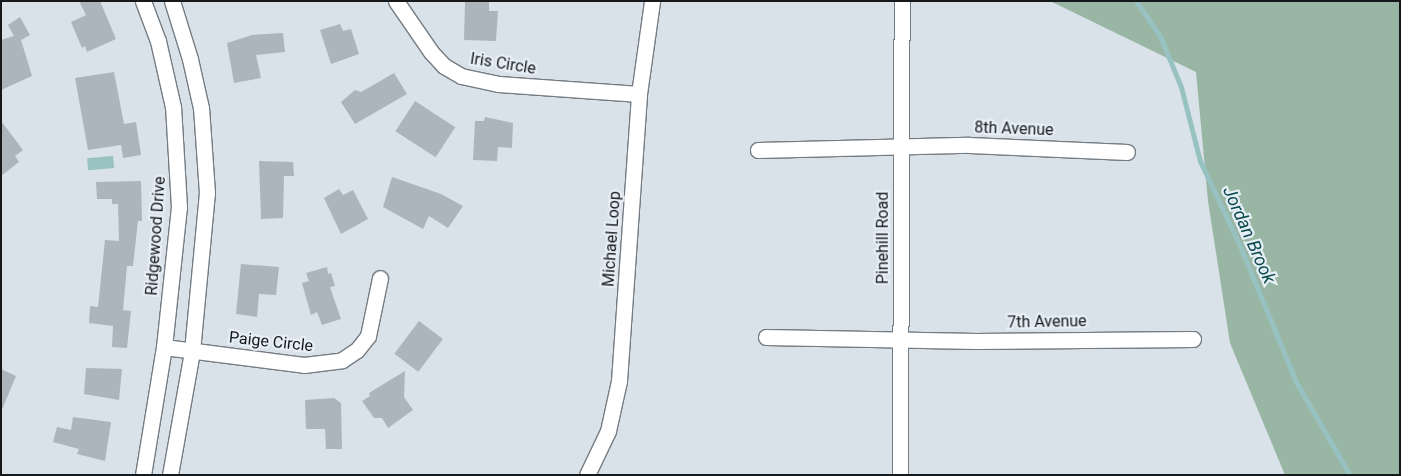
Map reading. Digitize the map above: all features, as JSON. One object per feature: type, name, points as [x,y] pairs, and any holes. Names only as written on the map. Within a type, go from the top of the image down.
[{"type":"street","name":"Ridgewood Drive","points":[[143,1],[158,41],[177,140],[177,241],[164,347],[143,475]]},
{"type":"street","points":[[170,475],[192,351],[206,218],[205,142],[190,58],[172,1]]},
{"type":"street","name":"Iris Circle","points":[[396,1],[431,52],[444,66],[462,76],[500,84],[639,94]]},
{"type":"street","name":"Michael Loop","points":[[587,475],[608,431],[619,381],[639,94],[652,1]]},
{"type":"street","name":"Pinehill Road","points":[[900,475],[902,1]]},
{"type":"street","name":"8th Avenue","points":[[758,150],[969,145],[1126,152]]},
{"type":"street","name":"Paige Circle","points":[[164,347],[304,365],[342,360],[357,350],[368,336],[380,278]]},
{"type":"street","name":"7th Avenue","points":[[766,336],[901,339],[1193,339]]},
{"type":"shaded area","points":[[1050,1],[1400,1],[1400,475],[1285,475],[1230,343],[1208,201],[1196,72]]},
{"type":"shaded area","points":[[113,156],[114,168],[88,170],[87,158]]},
{"type":"building","points":[[79,1],[100,1],[116,39],[87,52],[85,46],[82,48],[71,22],[86,15]]},
{"type":"building","points":[[465,1],[489,1],[489,11],[498,11],[496,41],[464,40]]},
{"type":"building","points":[[20,17],[30,35],[21,40],[32,76],[1,90],[1,40],[14,36],[8,25]]},
{"type":"building","points":[[340,24],[343,31],[351,29],[359,54],[331,64],[320,30]]},
{"type":"building","points":[[283,33],[285,52],[256,55],[261,78],[234,83],[227,43],[252,35]]},
{"type":"building","points":[[114,72],[124,124],[136,122],[141,155],[123,158],[121,145],[88,150],[75,78]]},
{"type":"building","points":[[394,73],[407,94],[355,124],[341,102],[355,90],[361,92]]},
{"type":"building","points":[[415,101],[455,127],[436,157],[395,131]]},
{"type":"building","points":[[485,117],[513,123],[512,148],[498,147],[497,161],[473,160],[475,121],[484,121]]},
{"type":"building","points":[[1,121],[23,150],[15,156],[19,162],[1,176]]},
{"type":"building","points":[[259,161],[293,162],[294,176],[284,176],[283,218],[261,219]]},
{"type":"building","points":[[392,177],[441,194],[463,206],[448,228],[429,216],[423,229],[383,207]]},
{"type":"building","points":[[141,181],[142,221],[138,221],[133,266],[127,266],[123,310],[131,311],[127,348],[112,347],[113,326],[89,323],[90,306],[98,307],[105,240],[119,241],[118,204],[112,204],[112,199],[97,199],[96,182]]},
{"type":"building","points":[[339,189],[343,195],[353,190],[368,219],[341,234],[324,198]]},
{"type":"building","points":[[241,264],[279,267],[276,295],[259,294],[257,317],[236,314]]},
{"type":"building","points":[[327,267],[328,274],[331,273],[335,286],[330,287],[341,319],[322,325],[317,312],[311,315],[302,283],[309,281],[306,273]]},
{"type":"building","points":[[419,321],[443,339],[418,372],[394,354]]},
{"type":"building","points":[[86,368],[122,369],[119,400],[84,394]]},
{"type":"building","points":[[1,369],[16,376],[1,412]]},
{"type":"building","points":[[405,371],[404,397],[413,410],[388,428],[382,418],[374,418],[362,401],[370,396],[369,393]]},
{"type":"building","points":[[334,398],[341,403],[342,449],[326,449],[325,429],[306,429],[305,400]]},
{"type":"building","points":[[73,417],[111,422],[105,461],[77,454],[79,449],[53,442],[57,427],[71,430]]},
{"type":"waterway","name":"Jordan Brook","points":[[1136,1],[1160,36],[1181,87],[1200,161],[1240,246],[1296,382],[1350,475]]}]
